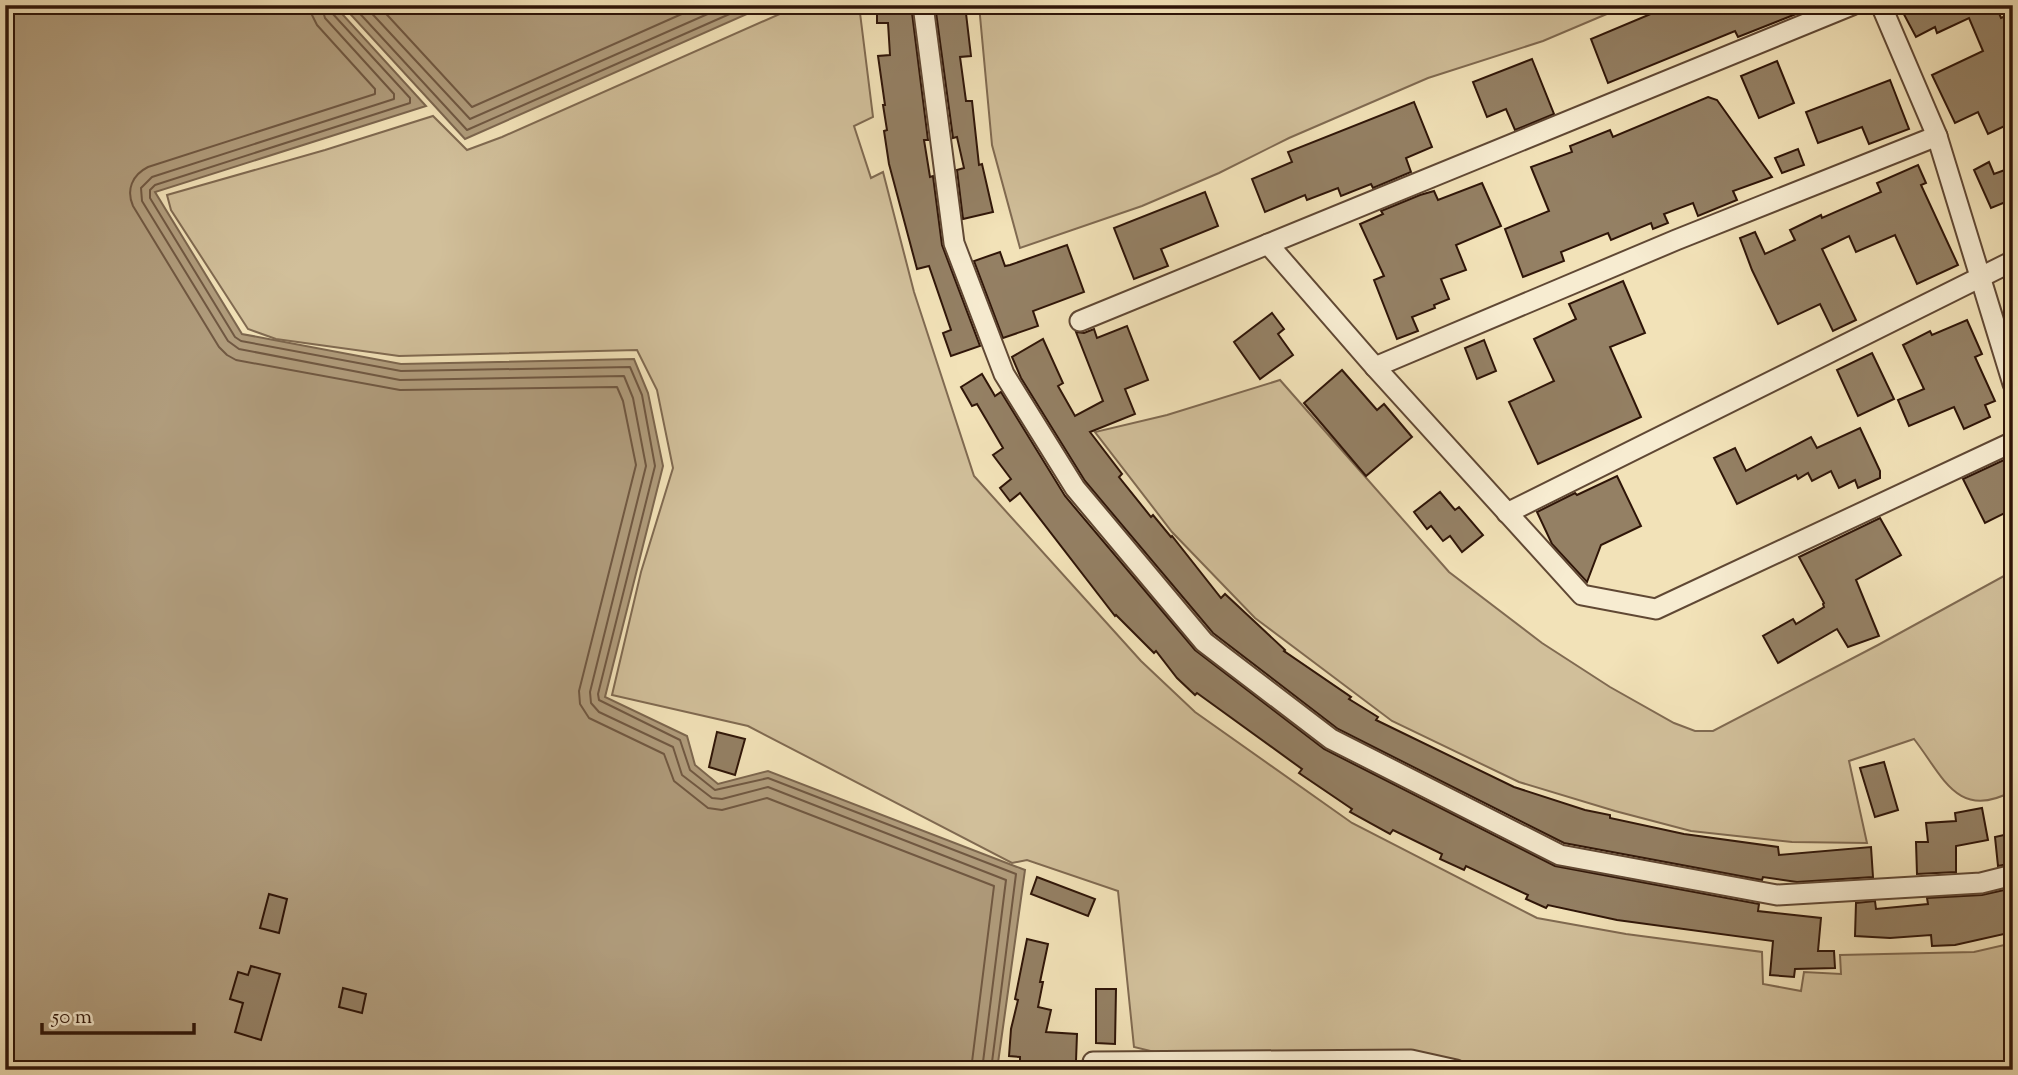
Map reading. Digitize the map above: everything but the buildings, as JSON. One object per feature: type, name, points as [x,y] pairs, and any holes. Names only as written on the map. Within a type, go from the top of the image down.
[{"type":"street","points":[[923,5],[954,243],[1004,374],[1075,488],[1204,642],[1331,739],[1560,855],[1777,895],[1981,883],[2013,875]]},
{"type":"street","points":[[1080,321],[1852,5]]},
{"type":"street","points":[[1881,5],[1937,136],[2013,384]]},
{"type":"street","points":[[1374,367],[1676,240],[1937,136]]},
{"type":"street","points":[[1268,244],[1374,367],[1582,595],[1656,609],[2013,442]]},
{"type":"street","points":[[1507,513],[2013,261]]},
{"type":"street","points":[[1093,1070],[1093,1062],[1411,1060],[1456,1070]]},
{"type":"shaded area","points":[[800,5],[859,5],[873,117],[854,126],[871,178],[883,172],[914,292],[974,476],[1141,661],[1195,712],[1352,823],[1537,918],[1626,934],[1762,952],[1763,984],[1801,991],[1804,972],[1841,974],[1840,955],[1974,952],[2013,943],[2013,1070],[1201,1070],[1200,1063],[1134,1047],[1118,891],[1027,860],[1012,863],[748,726],[612,695],[641,572],[673,468],[657,390],[637,350],[399,356],[276,339],[248,329],[171,210],[167,195],[433,116],[467,150]]},
{"type":"shaded area","points":[[979,5],[1628,5],[1543,41],[1428,78],[1142,206],[1020,248],[992,145]]},
{"type":"shaded area","points":[[1280,380],[1449,572],[1542,643],[1610,687],[1674,723],[1695,731],[1713,731],[2013,571],[2013,791],[1994,799],[1978,801],[1965,797],[1943,780],[1914,739],[1849,761],[1867,843],[1792,842],[1691,831],[1519,782],[1392,721],[1255,618],[1172,532],[1095,432],[1167,415]]},
{"type":"water","points":[[5,5],[334,5],[426,106],[155,192],[242,334],[401,364],[634,359],[648,393],[663,466],[605,697],[687,736],[695,765],[718,784],[768,771],[1025,870],[997,1070],[5,1070]]},
{"type":"water","points":[[342,5],[767,5],[465,139]]}]
